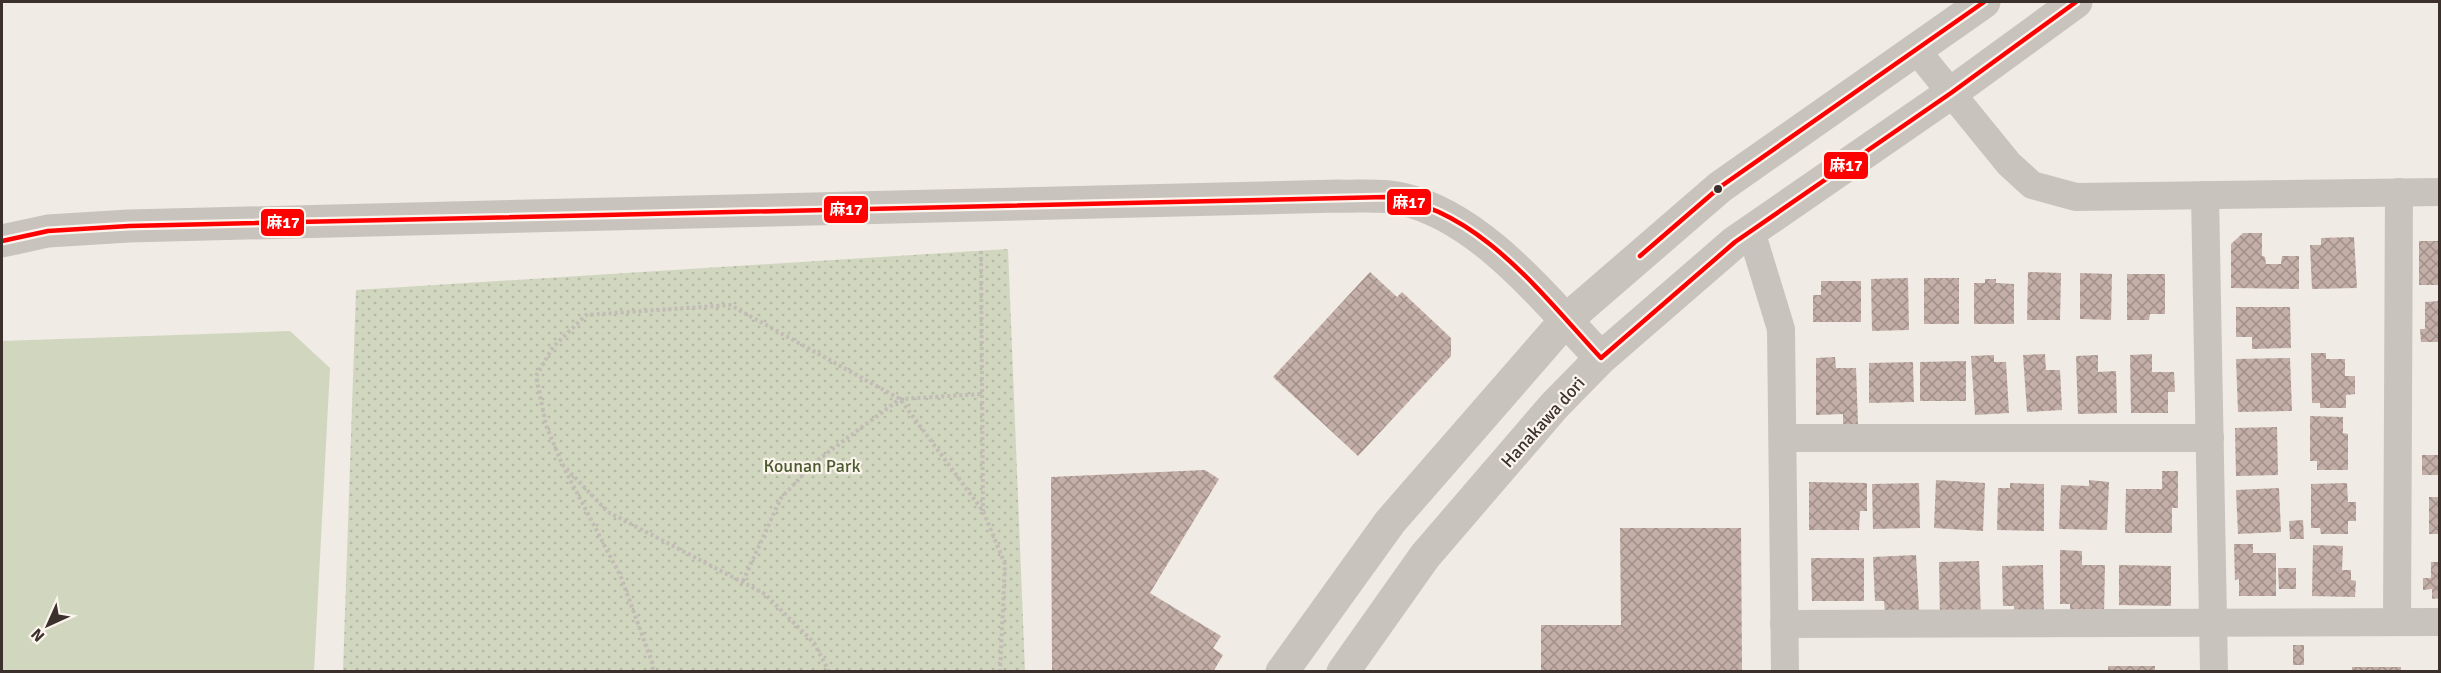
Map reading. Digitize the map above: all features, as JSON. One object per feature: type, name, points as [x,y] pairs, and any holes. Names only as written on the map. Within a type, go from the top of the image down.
[{"type":"street","points":[[1282,672],[1390,522],[1565,321],[1720,188],[1984,2]]},
{"type":"street","name":"Hanakawa dori","points":[[1343,672],[1425,556],[1554,406],[1601,358],[1751,231],[1951,93],[2076,2]]},
{"type":"street","points":[[1917,51],[2008,164],[2032,185],[2076,197],[2439,192]]},
{"type":"street","points":[[2397,622],[2398,192]]},
{"type":"street","points":[[2205,195],[2214,672]]},
{"type":"street","points":[[2,241],[48,231],[129,226],[1338,196],[1400,198],[1443,212],[1475,234],[1601,358]]},
{"type":"street","points":[[1751,231],[1781,329],[1785,672]]},
{"type":"street","points":[[1783,438],[2210,438]]},
{"type":"street","points":[[1784,624],[2439,622]]},
{"type":"path","points":[[981,251],[983,511]]},
{"type":"path","points":[[653,672],[621,577],[562,464],[546,425],[536,376],[553,347],[586,315],[730,305],[900,399],[983,511],[1005,564],[999,672]]},
{"type":"path","points":[[743,581],[781,498],[815,462],[900,399],[982,394]]},
{"type":"path","points":[[562,464],[608,512],[765,594],[814,643],[830,672]]},
{"type":"green space","name":"Kounan Park","points":[[1008,249],[1025,671],[343,671],[356,290]]},
{"type":"green space","points":[[290,331],[330,368],[314,671],[2,671],[2,341]]},
{"type":"building","points":[[2243,233],[2262,233],[2262,256],[2265,257],[2266,264],[2281,264],[2282,256],[2299,256],[2299,289],[2231,288],[2231,244]]},
{"type":"building","points":[[2354,237],[2357,288],[2312,289],[2310,245],[2321,245],[2321,238]]},
{"type":"building","points":[[2419,241],[2440,241],[2440,285],[2419,285]]},
{"type":"building","points":[[1370,272],[1397,297],[1402,292],[1451,338],[1451,356],[1358,456],[1273,377]]},
{"type":"building","points":[[2028,272],[2061,273],[2060,320],[2027,320]]},
{"type":"building","points":[[2080,273],[2112,274],[2111,320],[2080,319]]},
{"type":"building","points":[[2127,274],[2165,274],[2165,314],[2150,314],[2149,320],[2127,320]]},
{"type":"building","points":[[1908,278],[1909,330],[1872,331],[1871,279]]},
{"type":"building","points":[[1924,278],[1959,278],[1959,324],[1924,324]]},
{"type":"building","points":[[1985,279],[1996,279],[1996,283],[2014,284],[2014,324],[1974,324],[1974,283],[1985,283]]},
{"type":"building","points":[[1821,281],[1861,281],[1861,322],[1813,322],[1813,295],[1821,295]]},
{"type":"building","points":[[2440,301],[2440,342],[2421,342],[2420,329],[2425,329],[2425,302]]},
{"type":"building","points":[[2236,307],[2290,307],[2291,348],[2252,349],[2252,337],[2236,337]]},
{"type":"building","points":[[2311,353],[2326,353],[2326,359],[2345,359],[2345,376],[2355,376],[2355,394],[2346,395],[2346,408],[2320,408],[2320,403],[2312,403]]},
{"type":"building","points":[[2045,354],[2046,370],[2060,370],[2062,410],[2027,412],[2023,355]]},
{"type":"building","points":[[2152,354],[2152,372],[2174,372],[2175,392],[2168,392],[2168,413],[2131,413],[2130,355]]},
{"type":"building","points":[[1994,355],[1994,362],[2006,362],[2009,413],[1975,415],[1971,356]]},
{"type":"building","points":[[2098,355],[2098,372],[2116,371],[2117,413],[2078,414],[2076,356]]},
{"type":"building","points":[[1835,357],[1836,368],[1856,368],[1858,424],[1843,424],[1843,414],[1816,415],[1816,358]]},
{"type":"building","points":[[2290,358],[2292,411],[2238,412],[2236,359]]},
{"type":"building","points":[[1966,361],[1966,401],[1920,401],[1920,362]]},
{"type":"building","points":[[1913,362],[1914,402],[1869,403],[1869,363]]},
{"type":"building","points":[[2310,416],[2343,417],[2343,433],[2348,434],[2348,470],[2317,470],[2317,461],[2310,461]]},
{"type":"building","points":[[2277,427],[2278,475],[2236,476],[2235,428]]},
{"type":"building","points":[[2422,455],[2440,455],[2440,475],[2422,475]]},
{"type":"building","points":[[1205,470],[1219,479],[1150,593],[1221,636],[1213,648],[1223,655],[1213,672],[1052,672],[1051,477]]},
{"type":"building","points":[[2162,471],[2178,471],[2178,508],[2172,508],[2172,533],[2125,533],[2126,489],[2162,489]]},
{"type":"building","points":[[1936,480],[1985,483],[1983,531],[1934,528]]},
{"type":"building","points":[[2089,480],[2109,482],[2107,530],[2059,529],[2061,485],[2089,486]]},
{"type":"building","points":[[1809,482],[1867,483],[1867,511],[1860,511],[1859,530],[1809,530]]},
{"type":"building","points":[[1919,483],[1920,528],[1873,529],[1872,484]]},
{"type":"building","points":[[2010,483],[2044,484],[2044,531],[1997,530],[1998,488],[2010,488]]},
{"type":"building","points":[[2347,483],[2348,502],[2356,502],[2356,521],[2348,521],[2348,534],[2321,534],[2320,528],[2311,528],[2311,484]]},
{"type":"building","points":[[2279,488],[2281,532],[2238,534],[2236,490]]},
{"type":"building","points":[[2429,497],[2440,497],[2440,534],[2429,534]]},
{"type":"building","points":[[2303,520],[2304,539],[2290,539],[2289,521]]},
{"type":"building","points":[[1620,528],[1741,528],[1742,672],[1541,672],[1541,625],[1621,625]]},
{"type":"building","points":[[2234,544],[2253,544],[2253,553],[2276,553],[2276,596],[2239,596],[2239,579],[2235,580]]},
{"type":"building","points":[[2313,545],[2343,546],[2342,570],[2351,570],[2351,580],[2356,581],[2355,597],[2312,596]]},
{"type":"building","points":[[2060,550],[2082,551],[2082,565],[2105,565],[2104,614],[2070,613],[2070,604],[2060,604]]},
{"type":"building","points":[[1916,555],[1919,610],[1885,612],[1884,601],[1875,601],[1873,557]]},
{"type":"building","points":[[1811,558],[1864,558],[1864,601],[1812,601]]},
{"type":"building","points":[[1979,561],[1981,615],[1940,616],[1939,562]]},
{"type":"building","points":[[2431,562],[2440,562],[2440,598],[2432,599],[2432,589],[2423,590],[2423,578],[2431,578]]},
{"type":"building","points":[[2043,565],[2044,615],[2014,616],[2014,606],[2003,606],[2002,566]]},
{"type":"building","points":[[2119,565],[2171,566],[2171,606],[2119,605]]},
{"type":"building","points":[[2278,568],[2296,568],[2296,589],[2279,589]]},
{"type":"building","points":[[2293,645],[2304,645],[2304,665],[2293,665]]},
{"type":"building","points":[[2108,666],[2155,666],[2155,672],[2108,672]]},
{"type":"building","points":[[2352,667],[2401,667],[2401,672],[2352,672]]},
{"type":"transit line","name":"麻17","points":[[1640,256],[1720,187],[1984,2]]},
{"type":"transit line","name":"麻17","points":[[2,241],[48,231],[129,226],[1386,197],[1419,204],[1450,218],[1479,236],[1532,282],[1601,358],[1735,242],[1951,93],[2076,2]]}]
